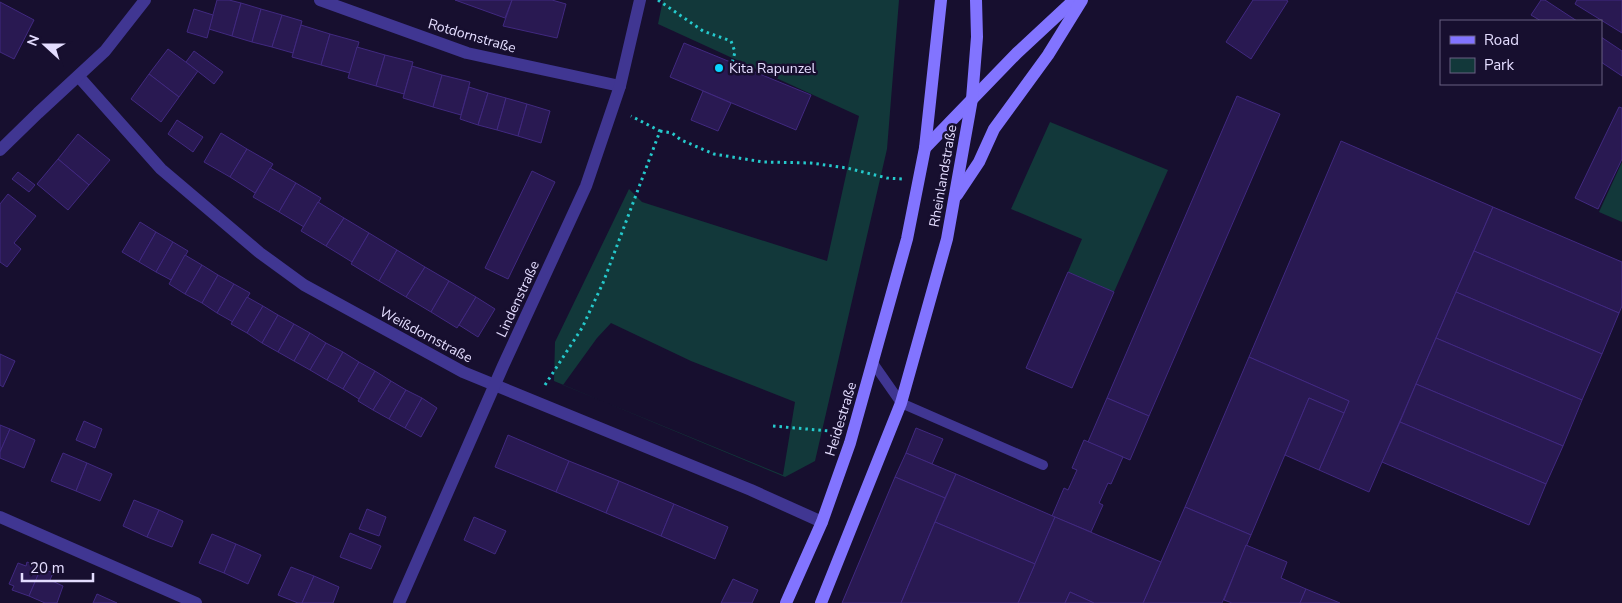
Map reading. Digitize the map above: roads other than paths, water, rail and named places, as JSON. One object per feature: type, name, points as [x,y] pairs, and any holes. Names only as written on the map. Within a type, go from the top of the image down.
[{"type":"main road","name":"Rheinlandstraße","points":[[907,238],[925,148],[942,0]]},
{"type":"main road","name":"Rheinlandstraße","points":[[901,403],[948,239],[972,99],[976,0]]},
{"type":"main road","points":[[925,148],[1017,53],[1074,0]]},
{"type":"main road","points":[[954,199],[980,162],[994,129],[1048,54],[1082,0]]},
{"type":"main road","name":"Heidestraße","points":[[786,603],[822,522],[850,443],[907,238]]},
{"type":"main road","points":[[821,603],[901,403]]},
{"type":"street","points":[[0,150],[105,51],[145,0]]},
{"type":"street","name":"Rotdornstraße","points":[[320,0],[468,53],[620,86]]},
{"type":"street","name":"Lindenstraße","points":[[399,603],[494,386],[586,186],[620,86],[640,0]]},
{"type":"street","name":"Weißdornstraße","points":[[79,77],[161,169],[260,253],[304,285],[355,315],[463,372],[751,490],[822,522]]},
{"type":"street","points":[[0,517],[196,603]]},
{"type":"lane","points":[[873,363],[901,403],[1043,465]]},
{"type":"place","name":"Kita Rapunzel","points":[[719,68]]}]
